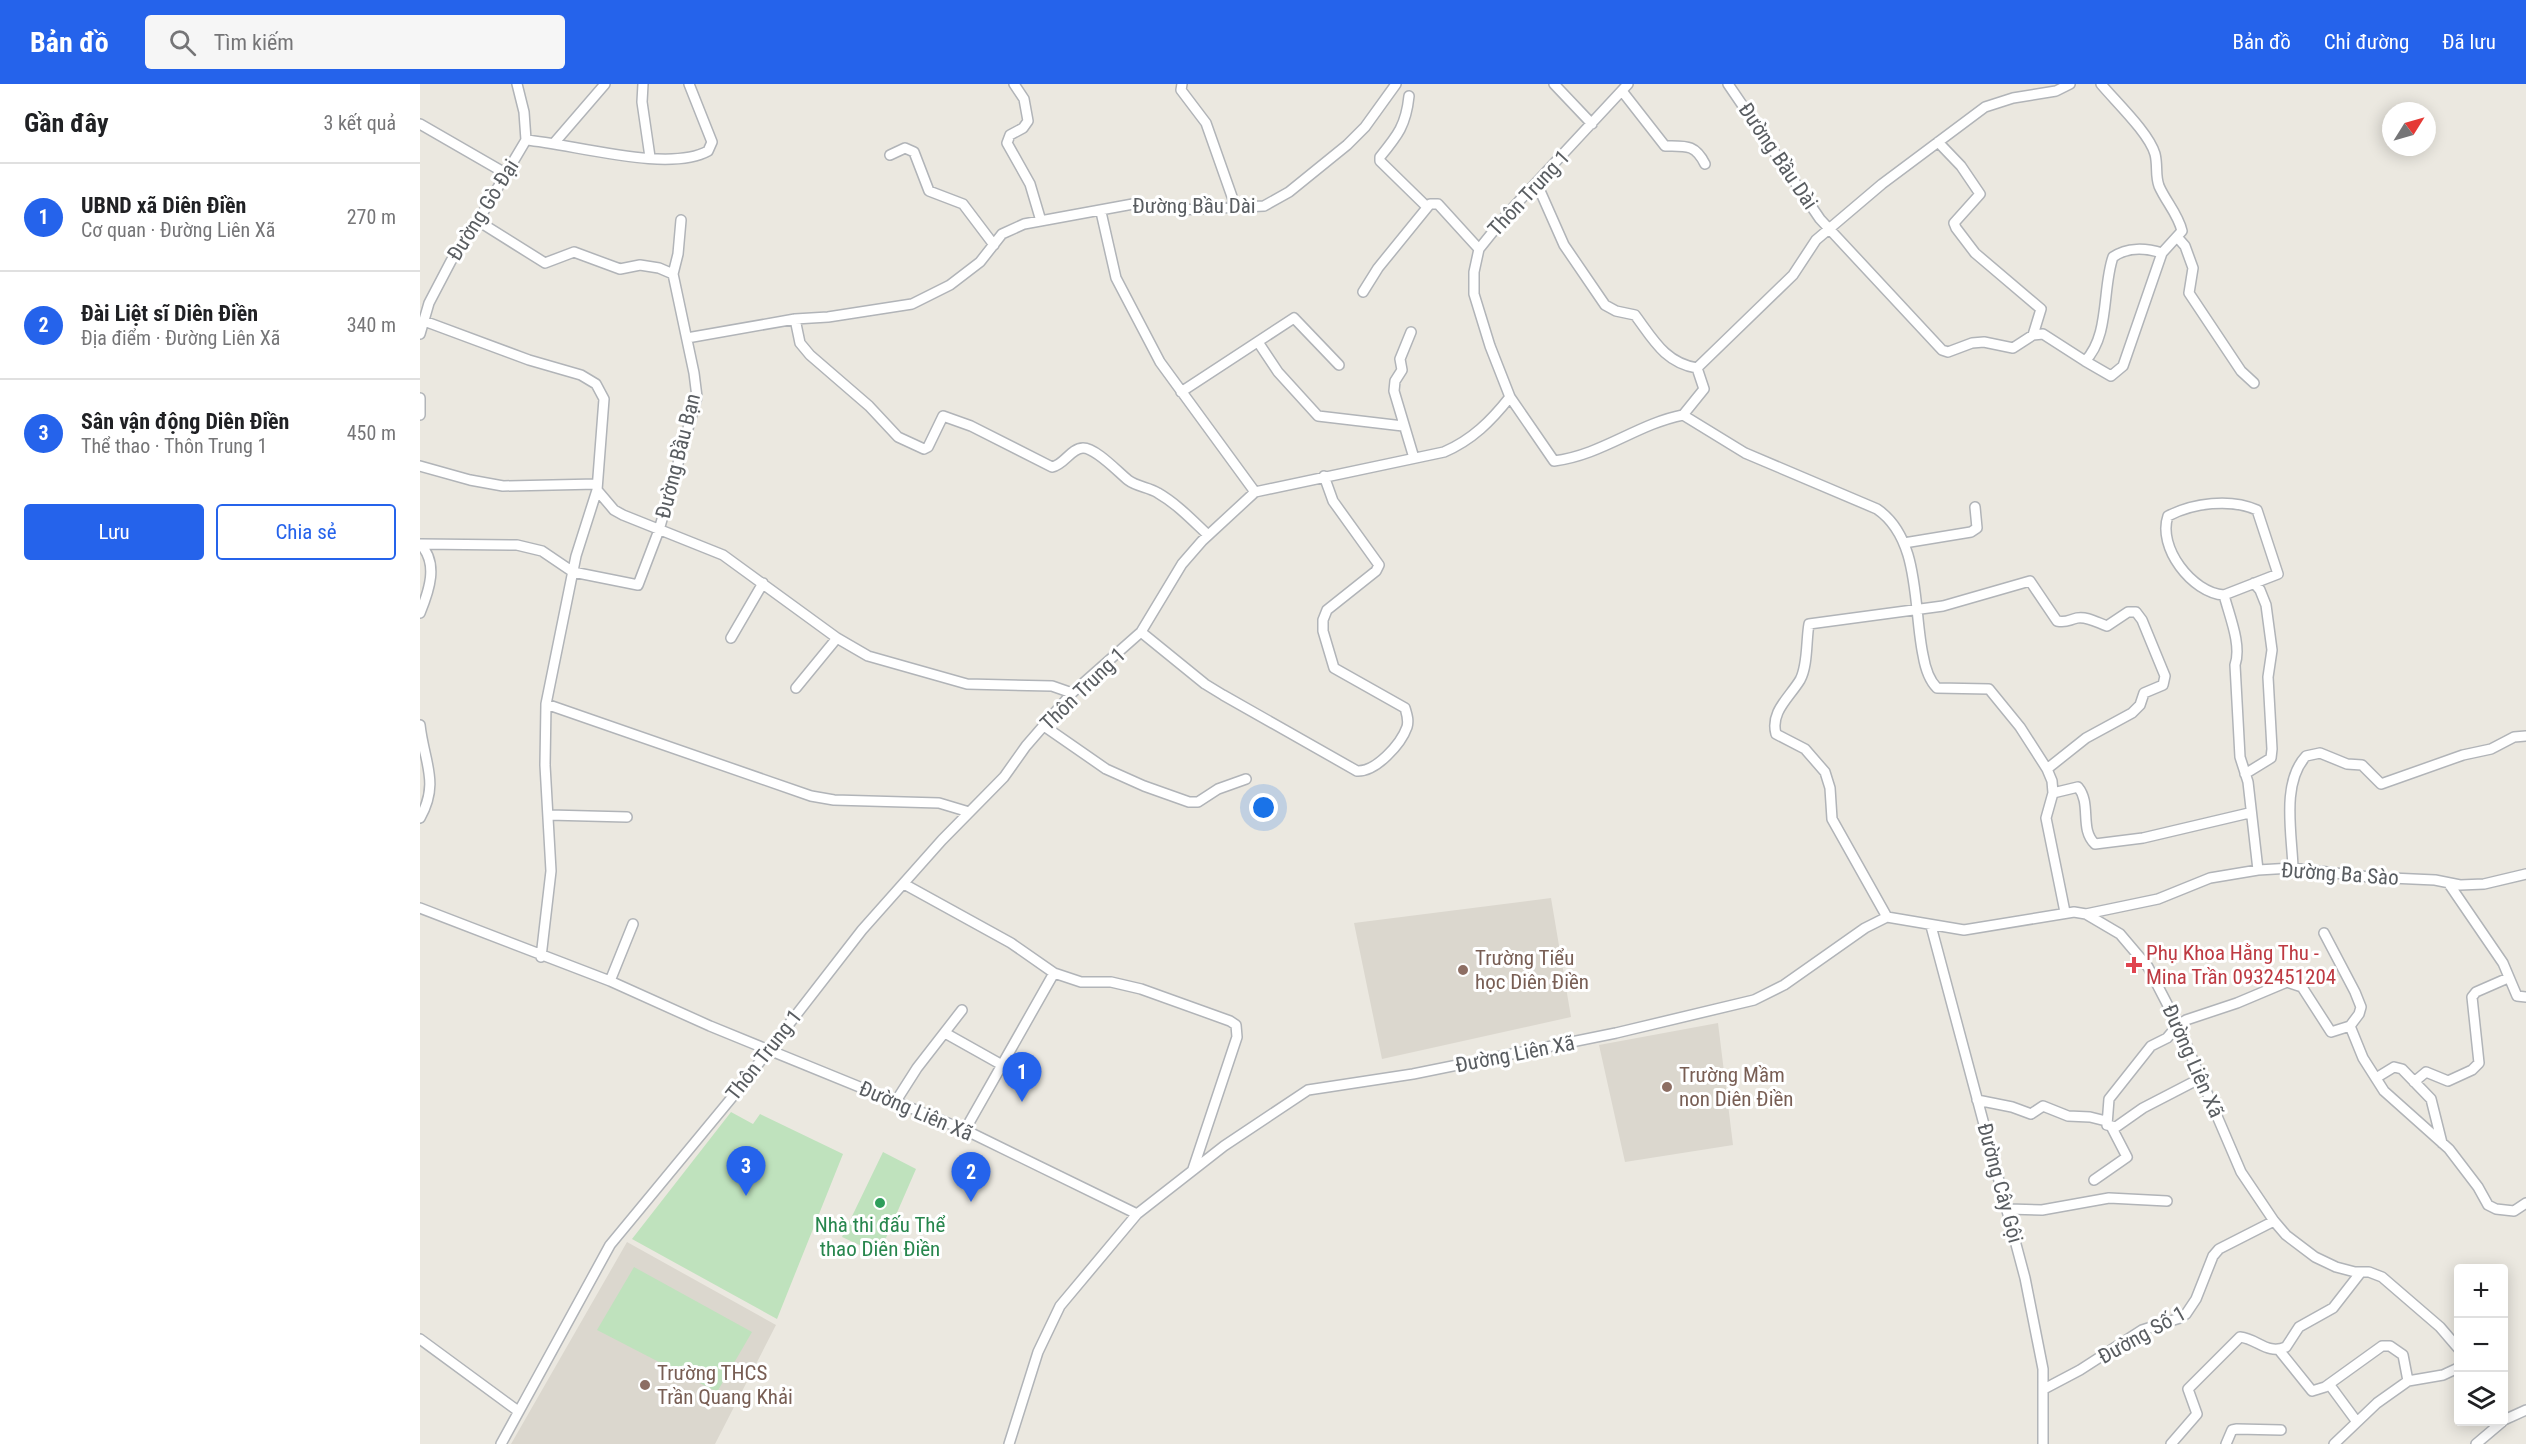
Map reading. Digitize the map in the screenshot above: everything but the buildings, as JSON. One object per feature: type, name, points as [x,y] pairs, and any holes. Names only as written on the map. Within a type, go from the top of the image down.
[{"type":"street","name":"Đường Gò Đại","points":[[420,334],[424,321],[425,302],[478,221],[526,140],[524,112],[517,84]]},
{"type":"street","points":[[555,142],[605,84]]},
{"type":"street","points":[[643,84],[642,102],[650,157]]},
{"type":"street","points":[[526,140],[555,142],[650,157],[691,159],[708,151],[712,142],[689,84]]},
{"type":"street","points":[[1014,84],[1024,99],[1028,121],[1023,128],[1010,135],[1007,143],[1030,184],[1041,220]]},
{"type":"street","points":[[1182,84],[1181,90],[1206,123],[1236,207]]},
{"type":"street","name":"Đường Bầu Dài","points":[[687,338],[795,319],[849,314],[925,299],[961,278],[980,262],[1002,234],[1014,226],[1141,204],[1178,210],[1264,206],[1289,192],[1327,162],[1365,127],[1396,84]]},
{"type":"street","points":[[1554,84],[1593,124]]},
{"type":"street","name":"Đường Bầu Dài","points":[[1728,84],[1811,207],[1942,350],[1948,352],[1972,343],[1984,342],[2013,348],[2033,335]]},
{"type":"street","points":[[1697,368],[1793,275],[1810,248],[1828,228],[1938,142],[1985,107],[2013,98],[2056,91],[2070,84]]},
{"type":"street","points":[[1938,142],[1961,166],[1980,194],[1954,223],[1956,228],[1975,253],[2041,309],[2033,335],[2043,334],[2111,376],[2119,372],[2128,354],[2162,253],[2182,231],[2180,222],[2155,176],[2155,154],[2102,84]]},
{"type":"street","points":[[1625,87],[1665,146],[1689,145],[1698,151],[1705,164]]},
{"type":"street","name":"Thôn Trung 1","points":[[501,1444],[610,1245],[862,930],[969,812],[1004,777],[1072,693],[1141,632],[1182,564],[1208,535],[1255,492],[1444,452],[1467,442],[1484,427],[1510,397],[1490,346],[1474,294],[1474,272],[1479,249],[1508,213],[1625,87]]},
{"type":"street","points":[[1409,96],[1398,137],[1380,157],[1380,161],[1426,206]]},
{"type":"street","points":[[420,124],[505,173]]},
{"type":"street","points":[[890,155],[905,148],[914,152],[929,190],[963,204],[994,245]]},
{"type":"street","points":[[1537,184],[1564,245],[1605,305],[1616,311],[1635,315],[1656,344],[1670,358],[1682,366],[1697,368]]},
{"type":"street","points":[[1363,292],[1426,206],[1438,204],[1479,249]]},
{"type":"street","points":[[1101,212],[1116,278],[1160,362],[1181,393],[1208,424],[1255,492]]},
{"type":"street","points":[[478,221],[545,263],[574,252],[620,269],[640,265],[659,268],[673,274],[678,254],[681,220]]},
{"type":"street","points":[[2178,238],[2185,246],[2193,268],[2189,292],[2241,371],[2254,383]]},
{"type":"street","points":[[2085,361],[2092,354],[2098,338],[2113,257],[2127,250],[2140,249],[2162,253]]},
{"type":"street","name":"Đường Bầu Bạn","points":[[573,572],[638,585],[659,530],[697,397],[673,274]]},
{"type":"street","points":[[1181,393],[1294,318],[1339,365]]},
{"type":"street","points":[[795,319],[800,343],[810,355],[869,406],[892,432],[918,448],[928,447],[943,416],[971,426],[1052,467],[1060,464],[1078,449],[1087,449],[1119,470],[1132,483],[1155,491],[1171,501],[1208,535]]},
{"type":"street","points":[[424,321],[519,357],[581,375],[596,384],[604,399],[597,487],[573,572],[546,704],[545,765],[549,814],[550,889],[541,957]]},
{"type":"street","points":[[1411,332],[1400,359],[1402,370],[1395,381],[1394,391],[1414,458]]},
{"type":"street","points":[[1258,342],[1278,372],[1318,416],[1403,426]]},
{"type":"street","points":[[1683,415],[1704,389],[1697,368]]},
{"type":"street","points":[[1510,397],[1554,461],[1579,458],[1664,418],[1683,415],[1745,453],[1877,509],[1890,518],[1904,543],[1921,648],[1931,682],[1937,688],[1989,689],[2000,699],[2048,769],[2053,793],[2046,818],[2065,912]]},
{"type":"street","points":[[420,398],[420,415]]},
{"type":"street","points":[[420,466],[488,484],[597,487]]},
{"type":"street","points":[[1141,632],[1205,684],[1223,695],[1357,771],[1372,769],[1406,731],[1408,717],[1405,708],[1340,673],[1331,662],[1323,631],[1323,620],[1327,610],[1376,571],[1379,565],[1333,501],[1324,476]]},
{"type":"street","points":[[597,487],[614,510],[723,555],[837,638],[868,656],[956,681],[1052,686],[1072,693]]},
{"type":"street","points":[[2230,504],[2257,510],[2278,574],[2254,583],[2224,595],[2213,594],[2183,573],[2168,537],[2165,523],[2168,516],[2204,505],[2230,504]]},
{"type":"street","points":[[1904,543],[1971,532],[1977,528],[1975,507]]},
{"type":"street","points":[[420,544],[517,545],[542,551],[573,572]]},
{"type":"street","points":[[420,544],[430,555],[432,565],[420,613]]},
{"type":"street","points":[[1887,917],[1832,819],[1830,788],[1825,772],[1805,749],[1776,734],[1773,724],[1777,712],[1801,677],[1809,624],[1943,606],[2030,581],[2057,621],[2068,623],[2077,618],[2088,618],[2107,626],[2127,612],[2136,612],[2142,620],[2165,676],[2163,685],[2144,693],[2140,705],[2132,713],[2086,738],[2048,769]]},
{"type":"street","points":[[2245,774],[2271,758],[2272,749],[2268,677],[2272,650],[2266,605],[2260,590],[2254,583]]},
{"type":"street","points":[[731,638],[763,584]]},
{"type":"street","points":[[2224,595],[2238,655],[2234,677],[2238,733],[2258,870]]},
{"type":"street","points":[[796,688],[837,638]]},
{"type":"street","points":[[546,704],[811,796],[860,801],[939,803],[969,812]]},
{"type":"street","points":[[420,725],[432,785],[427,805],[420,818]]},
{"type":"street","points":[[1044,726],[1106,769],[1189,802],[1198,802],[1218,789],[1246,779]]},
{"type":"street","points":[[2293,868],[2291,795],[2296,770],[2306,756],[2320,753],[2347,764],[2362,765],[2382,784],[2463,755],[2492,749],[2514,737],[2526,736]]},
{"type":"street","points":[[2053,793],[2078,788],[2084,794],[2086,827],[2089,838],[2095,844],[2143,838],[2249,813]]},
{"type":"street","points":[[549,814],[627,817]]},
{"type":"street","name":"Đường Ba Sào","points":[[2086,915],[2158,899],[2210,878],[2258,870],[2293,868],[2369,877],[2435,880],[2449,884],[2484,884],[2526,874]]},
{"type":"street","points":[[904,884],[1011,943],[1054,973],[1081,982],[1111,982],[1142,988],[1236,1025],[1237,1037],[1193,1169]]},
{"type":"street","points":[[2449,884],[2503,963],[2517,996],[2526,997]]},
{"type":"street","name":"Đường Liên Xã","points":[[420,908],[522,946],[541,957],[609,981],[710,1026],[896,1101],[965,1131],[1137,1214],[1193,1169],[1308,1090],[1413,1074],[1638,1028],[1754,1000],[1784,985],[1865,928],[1887,917],[1964,930],[2065,912],[2086,915],[2120,934],[2148,967],[2178,1025],[2241,1172],[2286,1235],[2315,1257],[2336,1267],[2382,1277],[2440,1327],[2454,1343]]},
{"type":"street","points":[[609,981],[633,924]]},
{"type":"street","name":"Đường Cây Gội","points":[[1931,926],[2008,1209],[2042,1361],[2043,1444]]},
{"type":"street","points":[[2094,1180],[2127,1157],[2109,1125],[2109,1100],[2151,1046],[2167,1038],[2178,1025],[2287,982],[2302,987],[2331,1032],[2349,1026],[2359,1014],[2359,1000],[2324,933]]},
{"type":"street","points":[[965,1131],[1054,973]]},
{"type":"street","points":[[2414,1082],[2426,1072],[2448,1081],[2472,1071],[2479,1063],[2472,997],[2476,992],[2508,978]]},
{"type":"street","points":[[896,1101],[917,1068],[962,1010]]},
{"type":"street","points":[[2349,1026],[2363,1058],[2376,1078],[2398,1105],[2442,1143],[2467,1171],[2488,1205],[2514,1211],[2526,1203]]},
{"type":"street","points":[[945,1033],[965,1042],[982,1056],[1002,1065]]},
{"type":"street","points":[[2376,1078],[2394,1067],[2402,1069],[2431,1099],[2442,1143]]},
{"type":"street","points":[[1977,1100],[2012,1107],[2031,1114],[2043,1106],[2068,1116],[2090,1117],[2109,1125],[2201,1078]]},
{"type":"street","points":[[2008,1209],[2042,1210],[2109,1198],[2167,1202]]},
{"type":"street","points":[[1009,1444],[1038,1352],[1060,1306],[1137,1214]]},
{"type":"street","name":"Đường Số 1","points":[[2044,1389],[2080,1370],[2142,1329],[2180,1318],[2191,1308],[2213,1256],[2219,1249],[2274,1221]]},
{"type":"street","points":[[2171,1444],[2197,1414],[2188,1389],[2235,1342],[2241,1337],[2270,1350],[2286,1347],[2294,1332],[2304,1323],[2333,1308],[2361,1272]]},
{"type":"street","points":[[420,1339],[518,1411]]},
{"type":"street","points":[[2279,1350],[2312,1391],[2329,1384],[2382,1346],[2390,1346],[2403,1355],[2408,1382]]},
{"type":"street","points":[[2334,1444],[2377,1403],[2408,1382],[2429,1379],[2454,1370]]},
{"type":"street","points":[[2329,1384],[2357,1422]]},
{"type":"street","points":[[2508,1418],[2526,1410]]},
{"type":"street","points":[[2476,1444],[2496,1426]]},
{"type":"street","points":[[2226,1444],[2232,1430],[2281,1430]]},
{"type":"shaded area","name":"Trường Tiểu học Diên Điền","points":[[1551,898],[1571,1017],[1382,1059],[1354,923]]},
{"type":"shaded area","name":"Trường Mầm non Diên Điền","points":[[1718,1023],[1733,1145],[1625,1162],[1599,1045]]},
{"type":"shaded area","name":"Trường THCS Trần Quang Khải","points":[[627,1242],[776,1325],[715,1444],[511,1444]]},
{"type":"green space","points":[[731,1112],[753,1124],[760,1114],[843,1154],[777,1319],[632,1239]]},
{"type":"green space","name":"Nhà thi đấu Thể thao Diên Điền","points":[[883,1152],[916,1169],[879,1254],[842,1237]]},
{"type":"green space","points":[[634,1267],[752,1332],[717,1392],[597,1330]]},
{"type":"place","name":"Phụ Khoa Hằng Thu - Mina Trần 0932451204","points":[[2134,965]]},
{"type":"place","name":"Trường Tiểu học Diên Điền","points":[[1463,970]]},
{"type":"place","name":"Trường Mầm non Diên Điền","points":[[1667,1087]]},
{"type":"place","name":"UBND xã Diên Điền","points":[[1022,1102]]},
{"type":"place","name":"Sân vận động Diên Điền","points":[[746,1196]]},
{"type":"place","name":"Đài Liệt sĩ Diên Điền","points":[[971,1202]]},
{"type":"place","name":"Nhà thi đấu Thể thao Diên Điền","points":[[880,1203]]},
{"type":"place","name":"Trường THCS Trần Quang Khải","points":[[645,1385]]}]
